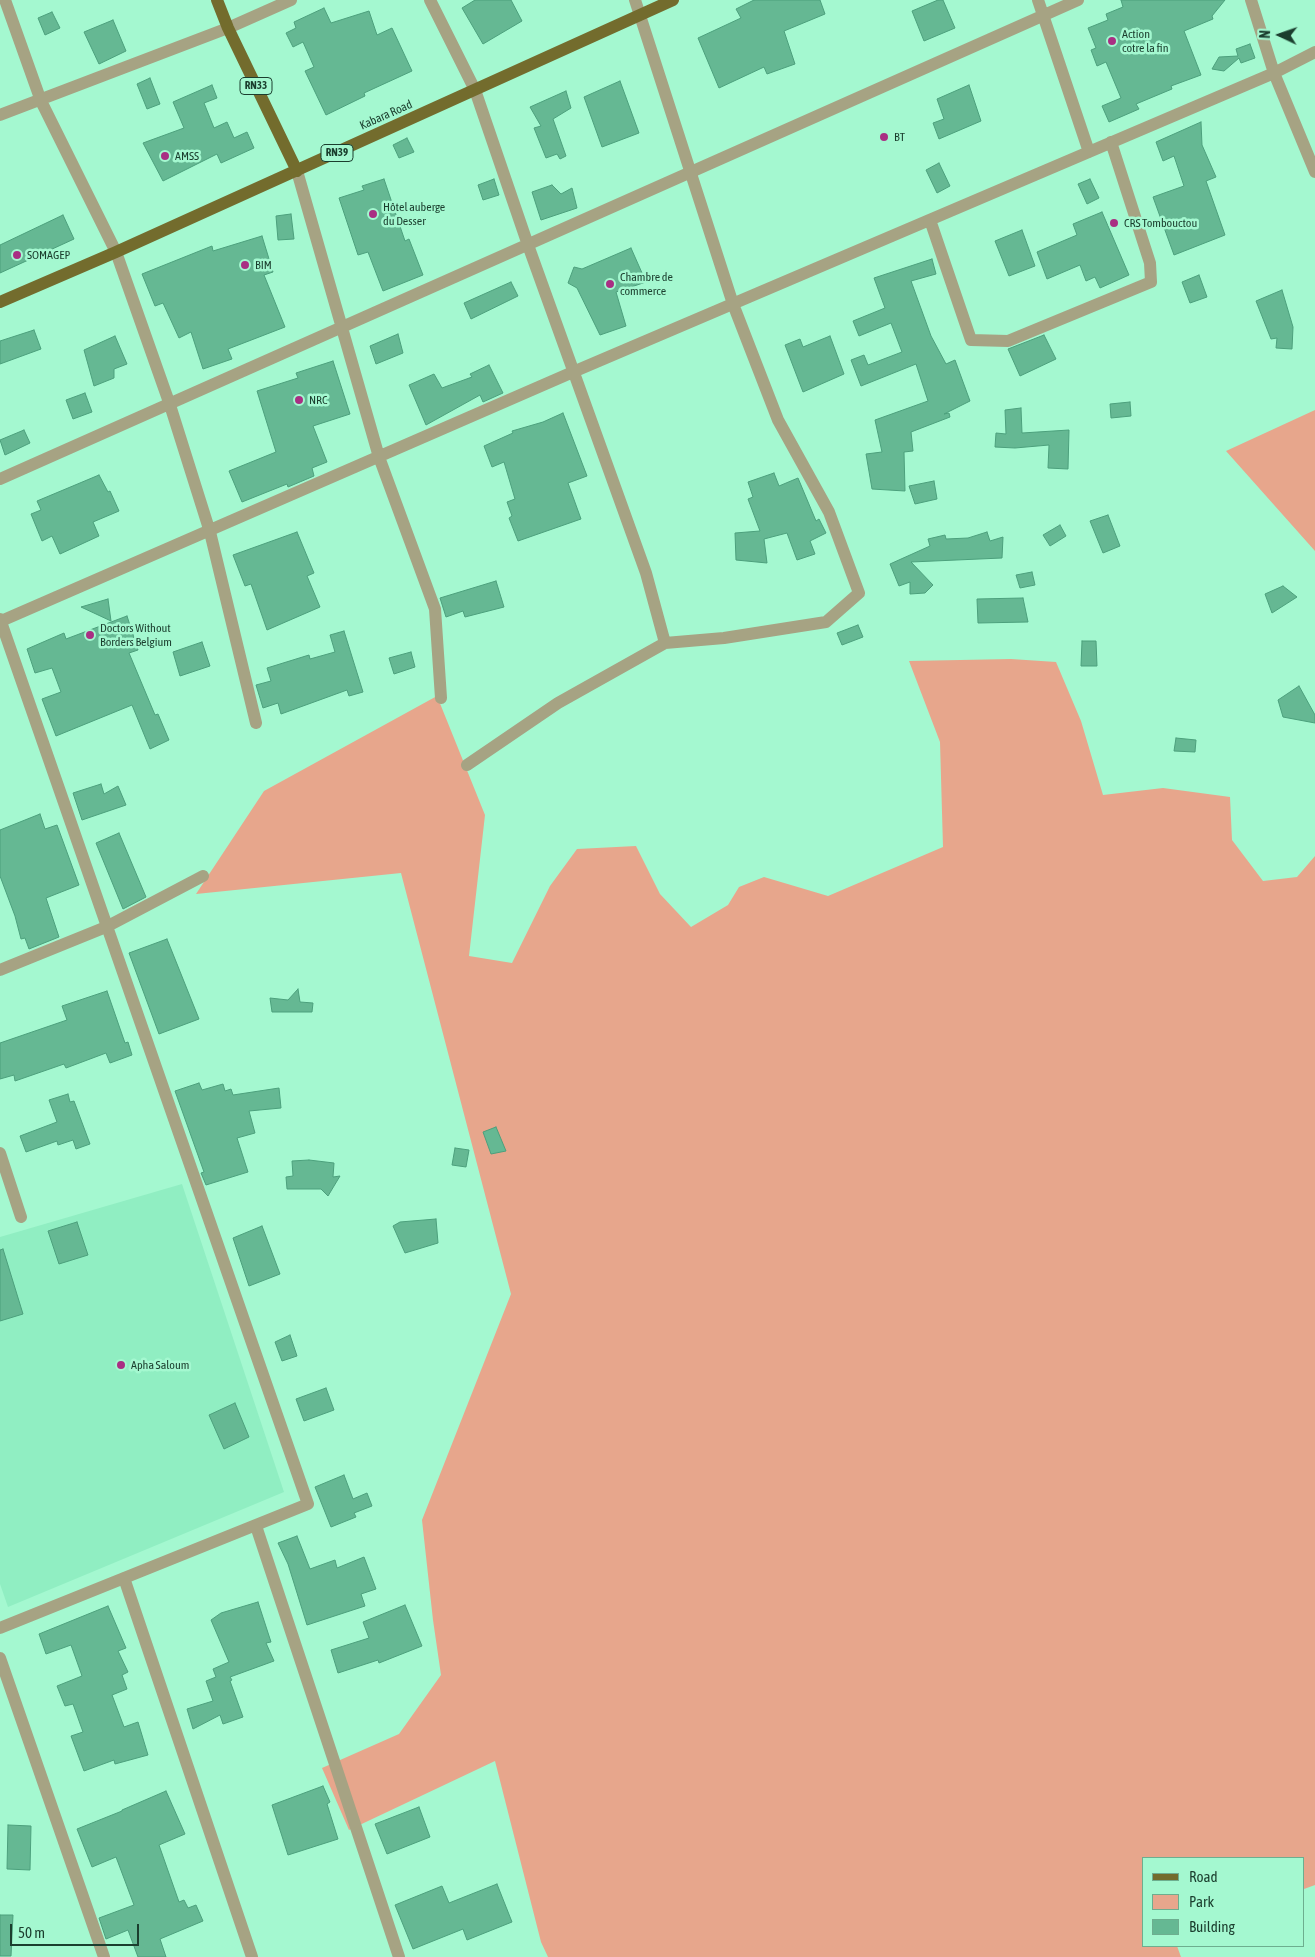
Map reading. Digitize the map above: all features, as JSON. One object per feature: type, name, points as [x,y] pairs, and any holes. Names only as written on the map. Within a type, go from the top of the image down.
[{"type":"main road","name":"RN33","points":[[218,0],[228,28],[298,171]]},
{"type":"main road","name":"Kabara Road","points":[[0,302],[298,171],[673,0]]},
{"type":"street","points":[[5,0],[41,101],[116,252],[170,405],[210,532],[256,723]]},
{"type":"street","points":[[0,115],[41,101],[228,28],[291,0]]},
{"type":"street","points":[[430,0],[475,90],[528,245],[646,573],[665,643]]},
{"type":"street","points":[[467,766],[558,702],[665,643],[724,638],[826,622],[859,592],[829,512],[778,420],[733,304],[635,0]]},
{"type":"street","points":[[1038,0],[1089,152]]},
{"type":"street","points":[[0,479],[1078,0]]},
{"type":"street","points":[[1251,0],[1274,73],[1315,172]]},
{"type":"street","points":[[0,1628],[308,1504],[0,620],[210,532],[573,372],[1274,73],[1315,52]]},
{"type":"street","points":[[930,220],[971,340],[1008,341],[1151,282],[1150,263],[1111,142]]},
{"type":"street","points":[[298,171],[341,329],[379,457],[435,609],[441,698]]},
{"type":"street","points":[[0,970],[106,927],[203,876]]},
{"type":"street","points":[[0,1154],[21,1217]]},
{"type":"street","points":[[256,1526],[399,1957]]},
{"type":"street","points":[[124,1578],[252,1957]]},
{"type":"street","points":[[0,1658],[104,1957]]},
{"type":"shaded area","name":"Apha Saloum","points":[[182,1184],[284,1492],[8,1607],[0,1584],[0,1237]]},
{"type":"green space","points":[[1315,410],[1315,551],[1226,451]]},
{"type":"green space","points":[[1011,659],[1056,662],[1081,721],[1103,795],[1163,788],[1230,797],[1232,840],[1263,881],[1297,877],[1315,856],[1315,1885],[1305,1889],[1305,1857],[1142,1857],[1142,1947],[1177,1947],[1181,1957],[548,1957],[541,1942],[495,1761],[349,1830],[322,1768],[399,1734],[441,1675],[422,1520],[511,1294],[401,873],[196,894],[264,791],[437,696],[485,815],[469,956],[512,963],[550,886],[577,849],[636,846],[660,894],[691,927],[728,905],[739,887],[764,877],[828,896],[943,847],[940,742],[909,661]]},
{"type":"building","points":[[475,0],[511,0],[522,21],[483,44],[462,8]]},
{"type":"building","points":[[754,0],[820,0],[825,14],[784,31],[795,64],[767,74],[764,67],[719,88],[698,38],[741,18],[736,9]]},
{"type":"building","points":[[938,0],[943,0],[955,28],[924,41],[912,11]]},
{"type":"building","points":[[1121,0],[1225,0],[1212,16],[1213,19],[1184,31],[1201,75],[1171,86],[1172,89],[1136,104],[1139,109],[1109,122],[1102,106],[1121,98],[1106,62],[1097,66],[1091,50],[1096,48],[1088,28],[1108,20],[1106,14],[1123,7]]},
{"type":"building","points":[[324,8],[331,23],[369,11],[377,35],[392,28],[412,71],[364,93],[365,96],[326,115],[305,71],[314,67],[303,42],[293,47],[286,33],[296,28],[294,22]]},
{"type":"building","points":[[52,12],[60,28],[45,35],[38,18]]},
{"type":"building","points":[[113,20],[126,51],[99,64],[84,32]]},
{"type":"building","points":[[1250,44],[1255,58],[1241,63],[1239,58],[1224,71],[1212,69],[1219,57],[1238,56],[1236,49]]},
{"type":"building","points":[[150,78],[160,104],[147,109],[137,84]]},
{"type":"building","points":[[620,81],[639,133],[602,147],[584,97]]},
{"type":"building","points":[[212,85],[217,98],[204,103],[214,128],[227,122],[234,138],[247,132],[254,148],[221,163],[217,154],[163,181],[143,143],[184,128],[173,102]]},
{"type":"building","points":[[969,85],[981,121],[939,139],[933,123],[944,119],[937,99]]},
{"type":"building","points":[[566,91],[571,108],[553,119],[566,156],[560,159],[557,154],[546,158],[534,128],[541,126],[530,107]]},
{"type":"building","points":[[1201,122],[1202,145],[1216,177],[1206,181],[1225,235],[1174,255],[1153,197],[1184,186],[1174,156],[1163,161],[1156,142]]},
{"type":"building","points":[[407,138],[414,152],[399,158],[393,145]]},
{"type":"building","points":[[939,163],[950,186],[937,193],[926,170]]},
{"type":"building","points":[[384,179],[405,241],[409,239],[423,275],[383,291],[368,252],[358,255],[339,198],[364,190],[362,186]]},
{"type":"building","points":[[494,179],[499,195],[483,200],[478,185]]},
{"type":"building","points":[[1090,179],[1099,198],[1087,204],[1078,184]]},
{"type":"building","points":[[552,185],[561,194],[572,188],[577,208],[541,220],[532,192]]},
{"type":"building","points":[[1102,212],[1129,275],[1100,288],[1095,277],[1086,281],[1080,265],[1047,279],[1037,252],[1077,235],[1073,224]]},
{"type":"building","points":[[291,214],[294,239],[278,240],[276,216]]},
{"type":"building","points":[[63,215],[74,239],[0,273],[0,245]]},
{"type":"building","points":[[1022,230],[1035,266],[1009,276],[995,241]]},
{"type":"building","points":[[262,236],[273,272],[264,275],[285,327],[228,349],[232,359],[203,369],[191,332],[179,338],[163,303],[155,306],[142,274],[212,246],[213,251]]},
{"type":"building","points":[[631,248],[646,282],[616,292],[626,326],[600,335],[577,288],[568,283],[574,267],[582,269]]},
{"type":"building","points":[[932,259],[936,274],[911,281],[931,336],[946,364],[955,360],[970,401],[944,414],[949,413],[950,417],[911,432],[913,451],[904,452],[905,491],[872,489],[866,454],[882,452],[875,420],[928,401],[916,364],[861,386],[851,360],[864,355],[868,365],[902,352],[891,323],[859,336],[853,321],[885,308],[874,278]]},
{"type":"building","points":[[1199,275],[1207,297],[1190,303],[1182,282]]},
{"type":"building","points":[[511,282],[518,296],[471,319],[464,303]]},
{"type":"building","points":[[1282,290],[1293,327],[1292,349],[1276,348],[1277,338],[1271,339],[1256,301]]},
{"type":"building","points":[[34,330],[41,349],[0,364],[0,341]]},
{"type":"building","points":[[398,334],[403,353],[376,364],[370,346]]},
{"type":"building","points":[[1044,335],[1056,359],[1020,376],[1008,349]]},
{"type":"building","points":[[115,336],[127,364],[114,369],[114,378],[94,386],[84,350]]},
{"type":"building","points":[[830,336],[844,374],[803,392],[785,345],[800,339],[803,347]]},
{"type":"building","points":[[333,361],[350,414],[313,426],[327,462],[312,468],[314,476],[288,487],[287,484],[242,502],[229,471],[276,452],[257,391],[298,378],[296,373]]},
{"type":"building","points":[[489,365],[503,393],[483,402],[480,395],[426,425],[409,385],[434,374],[442,388],[472,377],[470,374]]},
{"type":"building","points":[[85,393],[92,412],[73,419],[66,400]]},
{"type":"building","points":[[1130,402],[1131,416],[1111,418],[1110,404]]},
{"type":"building","points":[[1021,408],[1022,433],[1069,430],[1068,469],[1048,468],[1049,445],[1015,448],[995,447],[996,433],[1006,434],[1005,410]]},
{"type":"building","points":[[563,413],[587,476],[568,483],[581,519],[518,541],[509,518],[512,516],[507,502],[515,499],[504,462],[492,467],[484,446],[513,433],[512,431],[543,422]]},
{"type":"building","points":[[24,430],[30,443],[5,455],[0,440]]},
{"type":"building","points":[[774,473],[779,486],[798,478],[816,521],[819,519],[826,533],[810,541],[815,554],[797,560],[787,533],[764,539],[767,563],[736,560],[735,533],[760,531],[748,499],[753,497],[748,482]]},
{"type":"building","points":[[99,475],[108,492],[110,491],[119,511],[93,522],[99,536],[60,554],[52,536],[42,541],[31,514],[41,510],[37,501]]},
{"type":"building","points":[[934,481],[937,499],[915,504],[909,486]]},
{"type":"building","points":[[1108,515],[1120,546],[1103,553],[1090,521]]},
{"type":"building","points":[[1060,525],[1066,536],[1050,546],[1043,535]]},
{"type":"building","points":[[297,532],[314,573],[307,576],[320,607],[267,630],[251,584],[245,586],[233,555]]},
{"type":"building","points":[[987,532],[990,541],[1003,537],[1002,558],[911,562],[933,585],[925,593],[910,594],[910,582],[899,586],[890,564],[930,546],[928,539],[945,535],[946,539],[968,538]]},
{"type":"building","points":[[1032,572],[1035,585],[1020,588],[1016,575]]},
{"type":"building","points":[[496,581],[504,607],[465,617],[463,611],[446,617],[440,598]]},
{"type":"building","points":[[1283,586],[1297,597],[1272,613],[1265,594]]},
{"type":"building","points":[[1023,598],[1028,622],[978,623],[977,599]]},
{"type":"building","points":[[108,599],[111,621],[81,607]]},
{"type":"building","points":[[127,616],[138,650],[129,653],[155,715],[158,714],[169,740],[150,749],[132,705],[56,736],[42,699],[61,692],[52,668],[35,673],[27,649],[64,633],[66,639]]},
{"type":"building","points":[[858,625],[863,637],[842,645],[837,633]]},
{"type":"building","points":[[344,631],[363,692],[349,696],[347,690],[281,714],[278,703],[263,708],[256,685],[271,681],[267,668],[309,655],[310,659],[335,652],[330,635]]},
{"type":"building","points":[[1082,641],[1096,641],[1097,666],[1081,666]]},
{"type":"building","points":[[202,642],[210,666],[180,676],[173,652]]},
{"type":"building","points":[[411,652],[415,667],[394,674],[389,658]]},
{"type":"building","points":[[1299,686],[1315,715],[1315,723],[1283,717],[1278,700]]},
{"type":"building","points":[[1176,738],[1196,740],[1195,752],[1174,751]]},
{"type":"building","points":[[101,784],[104,794],[118,786],[126,805],[82,820],[73,793]]},
{"type":"building","points":[[40,814],[45,829],[57,825],[79,885],[46,898],[59,937],[29,949],[25,938],[21,939],[15,916],[0,876],[0,830]]},
{"type":"building","points":[[119,833],[146,897],[123,909],[96,843]]},
{"type":"building","points":[[167,939],[199,1019],[159,1034],[129,953]]},
{"type":"building","points":[[298,989],[300,1002],[313,1003],[312,1012],[272,1012],[270,998],[288,1000]]},
{"type":"building","points":[[107,991],[125,1043],[128,1042],[132,1055],[110,1063],[106,1053],[66,1068],[64,1064],[15,1081],[14,1075],[0,1079],[0,1043],[67,1020],[62,1006]]},
{"type":"building","points":[[199,1083],[202,1090],[223,1084],[225,1091],[231,1089],[233,1095],[279,1088],[281,1108],[249,1111],[255,1133],[237,1138],[248,1172],[206,1185],[201,1173],[204,1172],[175,1091]]},
{"type":"building","points":[[68,1094],[70,1102],[74,1101],[90,1144],[76,1149],[73,1140],[58,1145],[57,1141],[26,1152],[20,1136],[57,1122],[49,1100]]},
{"type":"building","points":[[496,1127],[506,1151],[491,1154],[483,1132]]},
{"type":"building","points":[[455,1148],[469,1150],[466,1167],[452,1165]]},
{"type":"building","points":[[309,1160],[334,1163],[333,1177],[340,1176],[328,1196],[321,1189],[287,1189],[286,1177],[293,1176],[292,1161]]},
{"type":"building","points":[[436,1219],[438,1243],[405,1253],[393,1226],[400,1222]]},
{"type":"building","points":[[77,1222],[88,1255],[59,1264],[48,1231]]},
{"type":"building","points":[[262,1226],[280,1274],[249,1286],[233,1238]]},
{"type":"building","points":[[3,1249],[23,1314],[0,1321],[0,1250]]},
{"type":"building","points":[[290,1335],[297,1356],[282,1361],[275,1342]]},
{"type":"building","points":[[326,1388],[334,1410],[304,1421],[296,1399]]},
{"type":"building","points":[[235,1403],[249,1437],[224,1449],[209,1415]]},
{"type":"building","points":[[344,1475],[353,1499],[367,1493],[372,1506],[354,1513],[356,1517],[331,1527],[315,1487]]},
{"type":"building","points":[[297,1536],[310,1569],[335,1560],[337,1568],[364,1557],[376,1589],[361,1594],[365,1606],[307,1625],[288,1564],[278,1543]]},
{"type":"building","points":[[258,1602],[271,1642],[266,1643],[274,1661],[230,1677],[243,1717],[223,1724],[220,1715],[193,1729],[187,1709],[213,1701],[206,1681],[216,1677],[213,1669],[229,1662],[211,1620],[221,1613]]},
{"type":"building","points":[[405,1605],[422,1646],[379,1663],[378,1660],[338,1673],[331,1650],[369,1638],[363,1622]]},
{"type":"building","points":[[108,1606],[126,1648],[118,1651],[128,1672],[122,1675],[127,1689],[112,1695],[124,1727],[138,1722],[148,1755],[115,1764],[114,1760],[84,1771],[71,1736],[83,1732],[73,1704],[65,1706],[57,1686],[82,1676],[71,1645],[46,1654],[39,1634]]},
{"type":"building","points":[[323,1786],[330,1802],[327,1804],[338,1839],[288,1855],[272,1805]]},
{"type":"building","points":[[166,1791],[185,1834],[159,1845],[179,1902],[184,1900],[188,1908],[196,1905],[203,1921],[160,1939],[166,1957],[138,1957],[128,1930],[106,1939],[99,1918],[134,1905],[116,1857],[92,1867],[77,1829]]},
{"type":"building","points":[[419,1807],[430,1837],[387,1854],[375,1824]]},
{"type":"building","points":[[8,1825],[31,1826],[30,1870],[7,1869]]},
{"type":"building","points":[[497,1884],[512,1922],[467,1940],[463,1929],[413,1949],[395,1905],[442,1886],[449,1903]]},
{"type":"building","points":[[0,1915],[13,1915],[11,1956],[0,1956]]},
{"type":"place","name":"Action cotre la fin","points":[[1112,41]]},
{"type":"place","name":"BT","points":[[884,137]]},
{"type":"place","name":"AMSS","points":[[165,156]]},
{"type":"place","name":"Hôtel auberge du Desser","points":[[373,214]]},
{"type":"place","name":"CRS Tombouctou","points":[[1114,223]]},
{"type":"place","name":"SOMAGEP","points":[[17,255]]},
{"type":"place","name":"BIM","points":[[245,265]]},
{"type":"place","name":"Chambre de commerce","points":[[610,284]]},
{"type":"place","name":"NRC","points":[[299,400]]},
{"type":"place","name":"Doctors Without Borders Belgium","points":[[90,635]]},
{"type":"place","name":"Apha Saloum","points":[[121,1365]]}]
